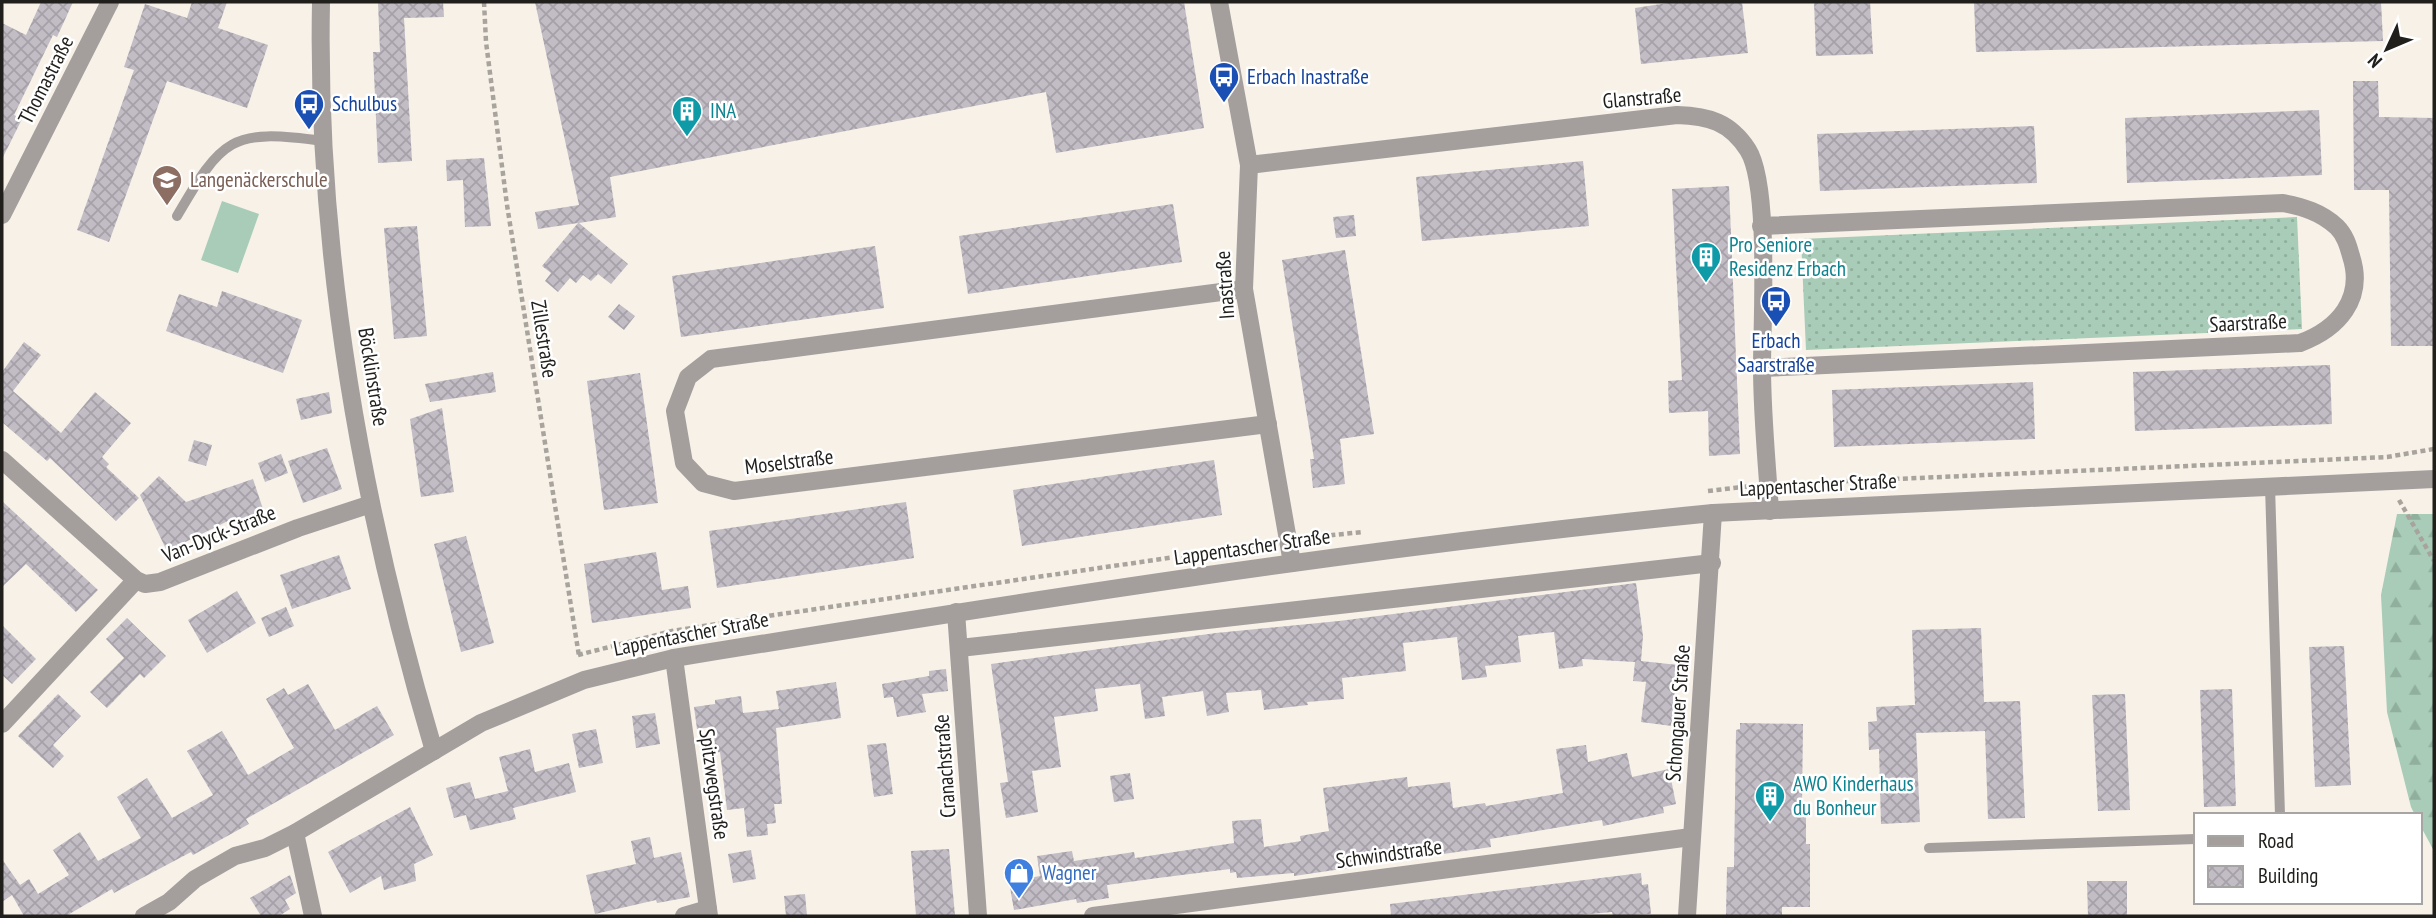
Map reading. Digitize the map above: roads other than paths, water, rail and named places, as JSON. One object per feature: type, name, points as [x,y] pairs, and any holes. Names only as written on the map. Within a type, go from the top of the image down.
[{"type":"street","name":"Thomastraße","points":[[2,215],[110,2]]},
{"type":"street","name":"Böcklinstraße","points":[[321,2],[321,141],[342,334],[371,504],[400,635],[434,751]]},
{"type":"street","name":"Inastraße","points":[[1219,2],[1249,165],[1244,289],[1292,563]]},
{"type":"street","name":"Glanstraße","points":[[1249,165],[1677,115],[1706,116],[1732,129],[1750,153],[1758,176],[1762,368],[1770,511]]},
{"type":"street","name":"Saarstraße","points":[[1761,226],[2283,202],[2318,213],[2338,228],[2346,240],[2353,263],[2355,283],[2352,299],[2342,317],[2329,330],[2300,343],[1762,368]]},
{"type":"street","name":"Moselstraße","points":[[1244,289],[711,359],[688,377],[675,411],[684,463],[702,483],[734,491],[1268,424]]},
{"type":"street","points":[[2,460],[135,580],[2,724]]},
{"type":"street","name":"Lappentascher Straße","points":[[144,916],[169,902],[195,879],[235,856],[265,848],[295,833],[481,723],[584,680],[674,658],[956,612],[1292,563],[1713,513],[2434,479]]},
{"type":"street","name":"Van-Dyck-Straße","points":[[135,580],[160,582],[298,528],[371,504]]},
{"type":"street","name":"Schongauer Straße","points":[[1687,916],[1712,563],[1713,513]]},
{"type":"street","points":[[960,648],[1712,563]]},
{"type":"street","name":"Cranachstraße","points":[[956,612],[978,916]]},
{"type":"street","name":"Spitzwegstraße","points":[[674,658],[709,912]]},
{"type":"street","points":[[295,833],[313,916]]},
{"type":"street","name":"Schwindstraße","points":[[1093,916],[1691,836]]},
{"type":"street","points":[[684,916],[709,912]]},
{"type":"lane","points":[[177,216],[208,163],[239,139],[275,134],[321,141]]},
{"type":"lane","points":[[2270,486],[2280,813]]},
{"type":"lane","points":[[1929,848],[2194,839]]},
{"type":"place","name":"Erbach Inastraße","points":[[1224,104]]},
{"type":"place","name":"Schulbus","points":[[309,131]]},
{"type":"place","name":"INA","points":[[687,138]]},
{"type":"place","name":"Langenäckerschule","points":[[167,207]]},
{"type":"place","name":"Pro Seniore Residenz Erbach","points":[[1706,284]]},
{"type":"place","name":"Erbach Saarstraße","points":[[1776,328]]},
{"type":"place","name":"AWO Kinderhaus du Bonheur","points":[[1770,823]]},
{"type":"place","name":"Wagner","points":[[1019,900]]}]
